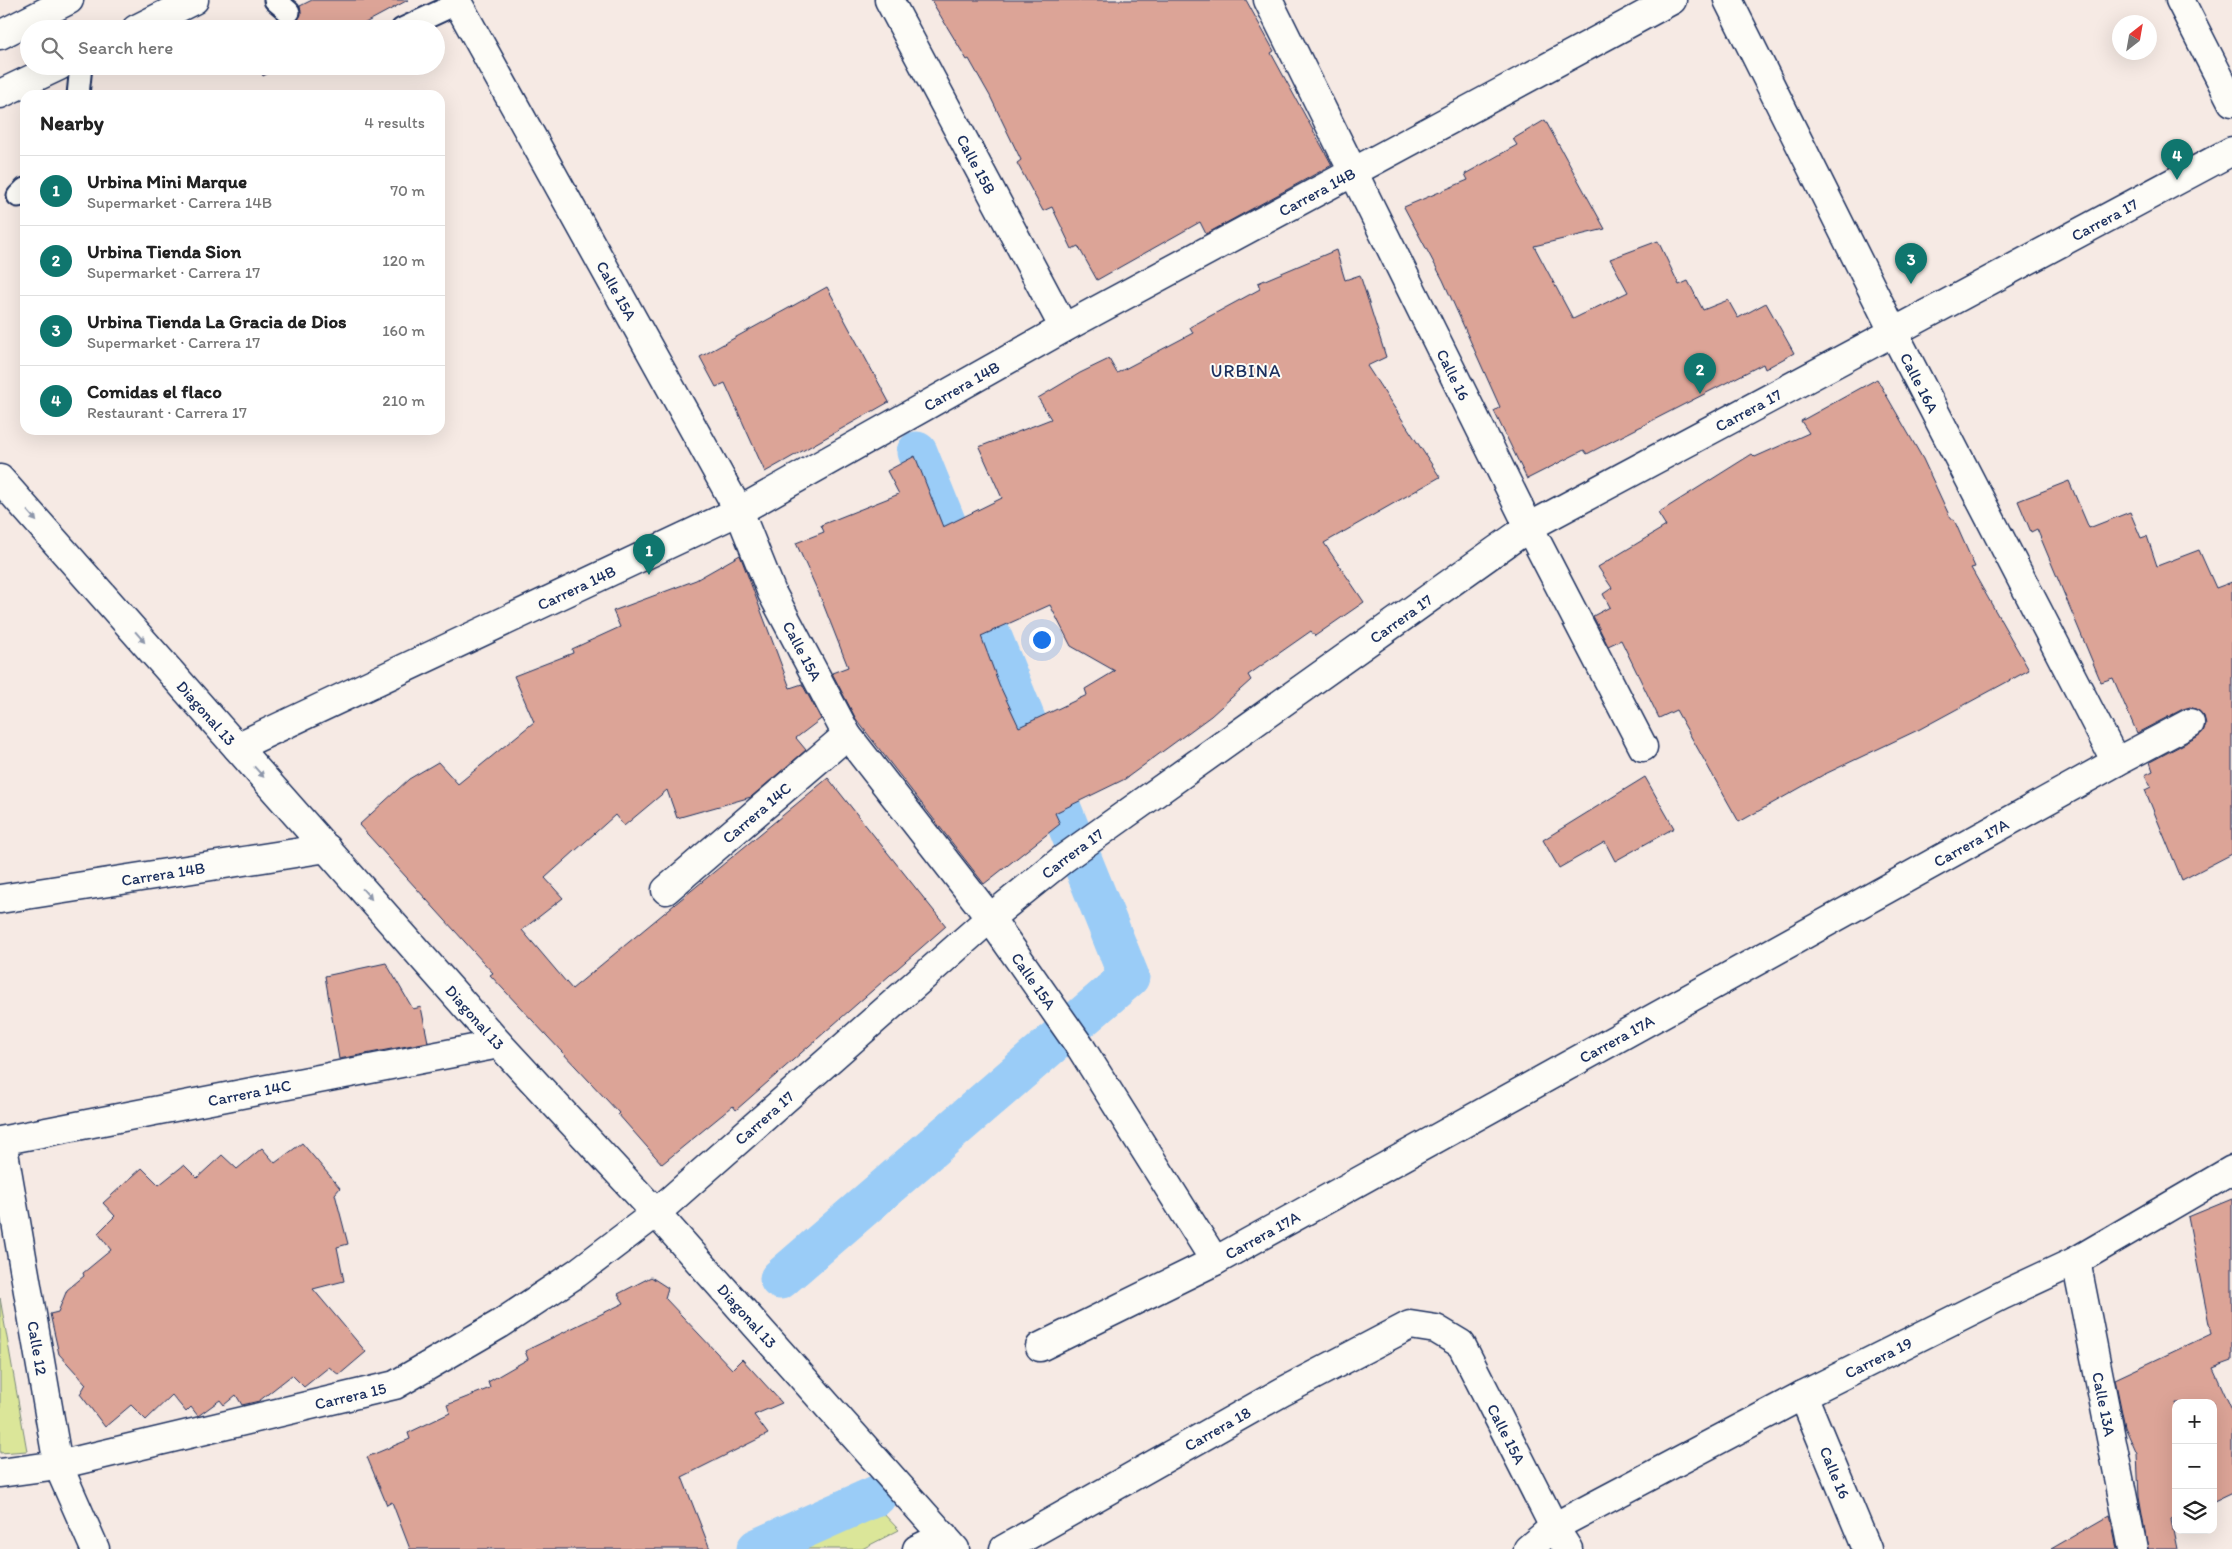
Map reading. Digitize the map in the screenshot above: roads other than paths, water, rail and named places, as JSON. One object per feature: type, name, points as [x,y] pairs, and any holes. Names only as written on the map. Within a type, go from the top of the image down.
[{"type":"street","points":[[30,20],[69,0]]},
{"type":"street","points":[[154,20],[194,0]]},
{"type":"street","name":"Calle 15B","points":[[889,0],[1064,328]]},
{"type":"street","name":"Calle 16","points":[[1268,0],[1529,527],[1643,747]]},
{"type":"street","name":"Carrera 14B","points":[[237,747],[739,511],[1064,328],[1672,0]]},
{"type":"street","name":"Calle 16A","points":[[1728,0],[1894,333],[2116,762]]},
{"type":"street","points":[[2180,0],[2232,102]]},
{"type":"street","name":"Calle 15A","points":[[457,2],[739,511],[772,593],[848,736],[990,918],[1081,1048],[1215,1261]]},
{"type":"street","points":[[0,35],[20,25]]},
{"type":"street","points":[[0,94],[40,75]]},
{"type":"street","name":"Carrera 17","points":[[656,1213],[990,918],[1063,859],[1529,527],[2232,151]]},
{"type":"street","name":"Diagonal 13","points":[[0,479],[499,1044],[656,1213],[949,1542]]},
{"type":"street","name":"Carrera 17A","points":[[1040,1347],[1215,1261],[2116,762],[2190,723]]},
{"type":"street","name":"Carrera 14C","points":[[666,890],[848,736]]},
{"type":"street","name":"Carrera 14B","points":[[0,899],[326,848]]},
{"type":"street","name":"Carrera 14C","points":[[1,1141],[499,1044]]},
{"type":"street","name":"Calle 12","points":[[1,1141],[58,1466],[95,1549]]},
{"type":"street","name":"Carrera 19","points":[[1528,1549],[1561,1538],[1803,1395],[2003,1295],[2076,1261],[2232,1170]]},
{"type":"street","name":"Carrera 15","points":[[0,1473],[58,1466],[395,1385],[500,1324],[577,1273],[656,1213]]},
{"type":"street","name":"Calle 13A","points":[[2076,1261],[2133,1549]]},
{"type":"street","name":"Carrera 18","points":[[1004,1549],[1282,1392],[1410,1325],[1436,1329]]},
{"type":"street","name":"Calle 15A","points":[[1436,1329],[1461,1344],[1561,1538]]},
{"type":"street","name":"Calle 16","points":[[1803,1395],[1867,1549]]},
{"type":"street","points":[[917,1549],[949,1542]]},
{"type":"lane","points":[[420,20],[457,2]]},
{"type":"lane","points":[[79,90],[80,75]]},
{"type":"waterway","points":[[780,1279],[1129,977],[917,452]]},
{"type":"waterway","points":[[757,1549],[876,1496]]},
{"type":"place","name":"Comidas el flaco","points":[[2177,180]]},
{"type":"place","name":"Urbina Tienda La Gracia de Dios","points":[[1911,284]]},
{"type":"place","name":"Urbina Tienda Sion","points":[[1700,394]]},
{"type":"place","name":"Urbina Mini Marque","points":[[649,575]]},
{"type":"district","name":"URBINA","points":[[1246,371]]}]
